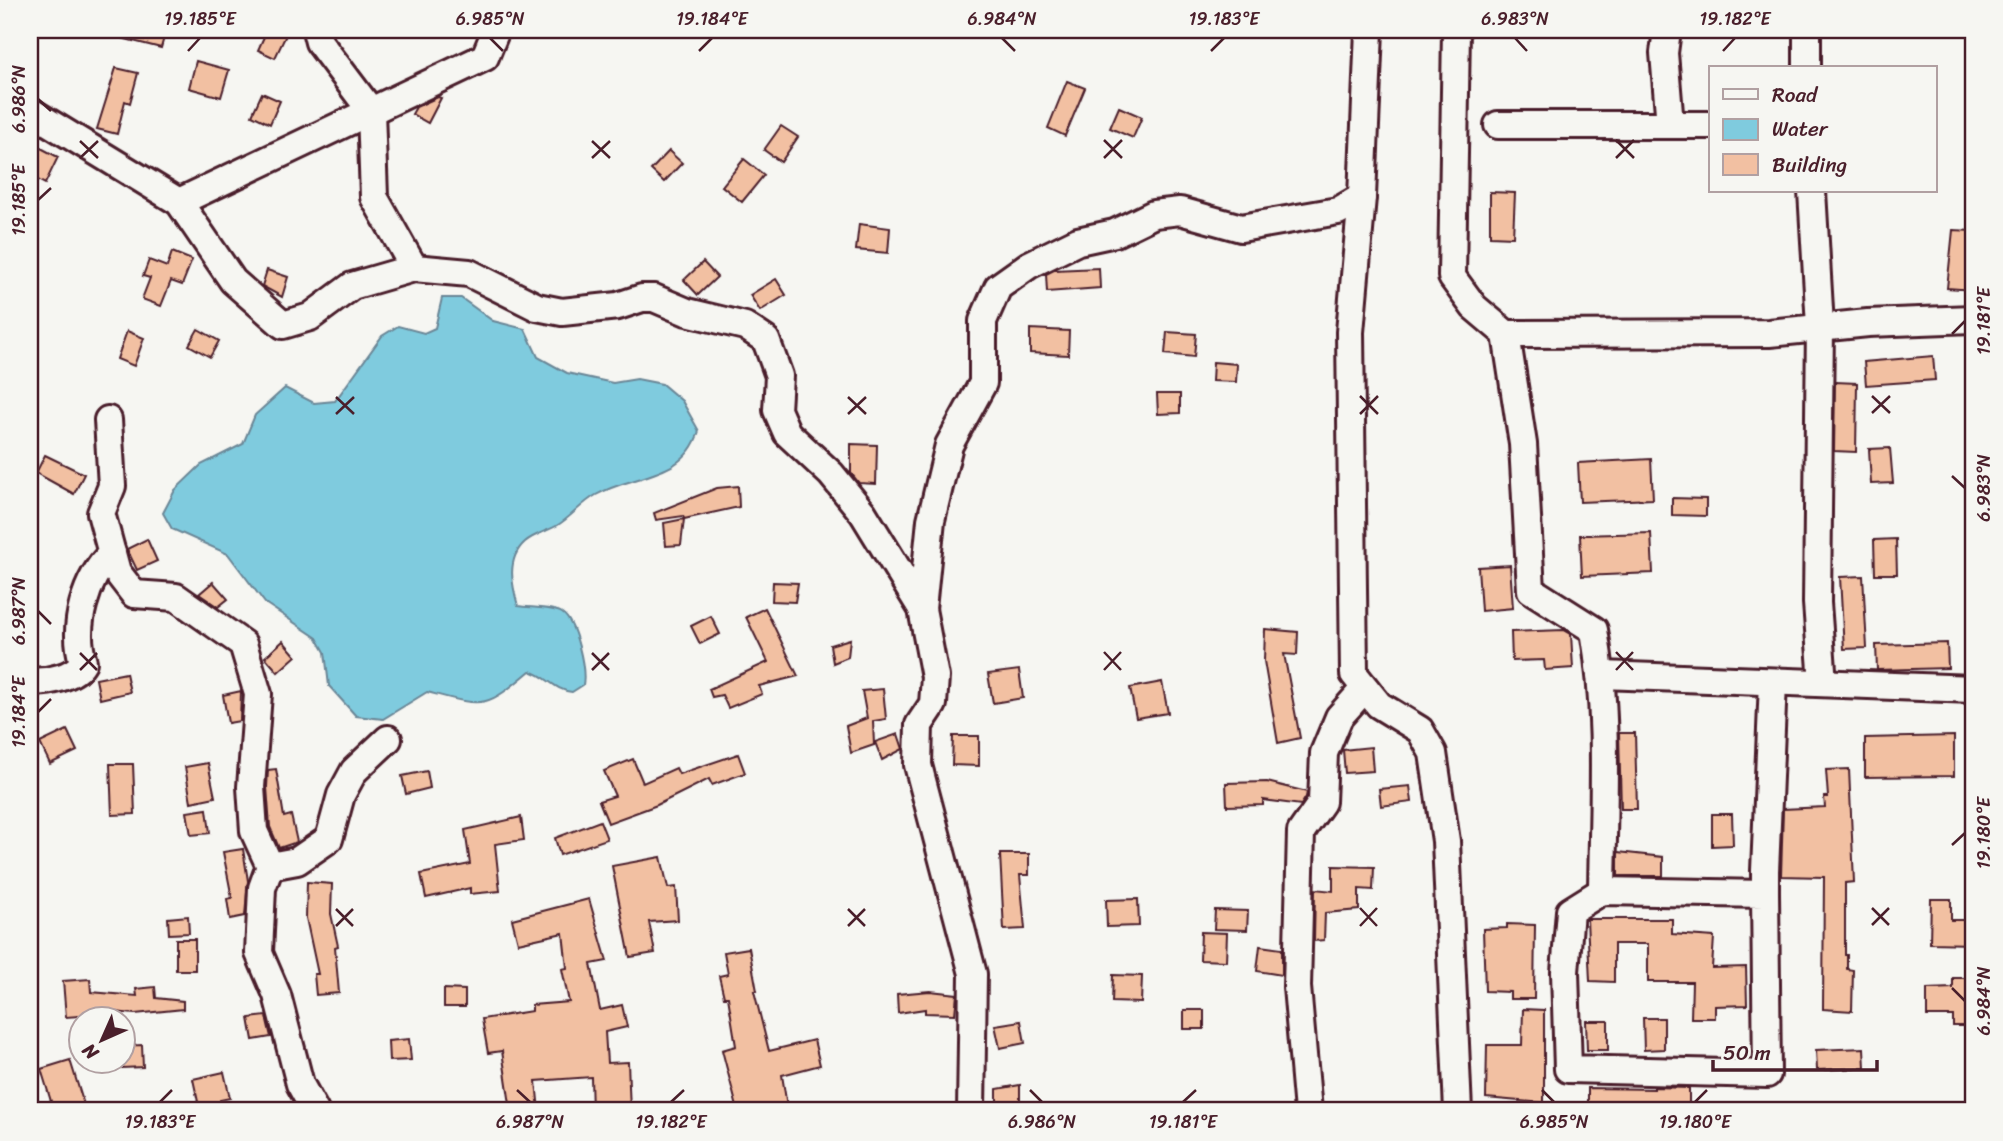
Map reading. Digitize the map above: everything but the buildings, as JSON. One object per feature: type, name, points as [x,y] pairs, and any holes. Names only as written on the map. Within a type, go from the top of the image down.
[{"type":"street","points":[[316,30],[319,42],[371,111],[374,197],[414,268]]},
{"type":"street","points":[[178,202],[485,57],[496,30]]},
{"type":"street","points":[[1369,30],[1362,197],[1350,332],[1354,674],[1379,705],[1420,730],[1433,753],[1446,841],[1458,1111]]},
{"type":"street","points":[[1456,30],[1452,277],[1474,307],[1506,334],[1769,333],[1820,326],[1973,319]]},
{"type":"street","points":[[1667,30],[1664,53],[1670,125]]},
{"type":"street","points":[[1807,30],[1807,66]]},
{"type":"street","points":[[30,111],[178,202],[233,281],[284,325],[310,317],[352,286],[414,268],[469,273],[537,307],[562,312],[618,306],[642,298],[654,298],[687,312],[757,331],[766,340],[779,376],[777,410],[787,433],[831,474],[863,513],[922,609]]},
{"type":"street","points":[[1498,125],[1709,125]]},
{"type":"street","points":[[1811,192],[1820,326],[1817,591],[1823,683]]},
{"type":"street","points":[[971,1111],[973,974],[918,765],[919,725],[933,704],[934,677],[922,609],[931,520],[949,445],[983,383],[983,321],[999,287],[1030,265],[1078,241],[1115,233],[1154,214],[1180,211],[1241,228],[1338,211],[1362,197]]},
{"type":"street","points":[[1506,334],[1523,444],[1531,590],[1594,630],[1602,676],[1602,891]]},
{"type":"street","points":[[107,420],[112,486],[101,513],[117,572],[134,594],[176,597],[243,644],[258,694],[251,765],[254,831],[270,866],[262,888],[259,953],[276,995],[300,1084],[315,1111]]},
{"type":"street","points":[[30,681],[62,677],[79,670],[83,662],[78,643],[87,592],[98,567],[112,553]]},
{"type":"street","points":[[1602,676],[1973,690]]},
{"type":"street","points":[[1765,894],[1602,891],[1570,911],[1565,972],[1568,1069],[1767,1074],[1765,894],[1773,682]]},
{"type":"street","points":[[1308,1111],[1297,987],[1301,832],[1322,802],[1324,753],[1339,717],[1365,688]]},
{"type":"street","points":[[270,866],[297,861],[329,839],[341,795],[354,771],[388,739]]},
{"type":"water","points":[[442,298],[461,298],[493,321],[525,329],[538,357],[567,373],[613,383],[637,379],[662,384],[682,401],[699,431],[692,447],[682,459],[656,473],[596,495],[558,525],[525,542],[515,556],[512,572],[518,606],[553,610],[567,618],[579,646],[583,685],[572,692],[566,691],[530,671],[503,693],[483,702],[461,701],[427,692],[383,719],[356,716],[329,686],[325,652],[317,638],[265,603],[228,554],[172,529],[163,513],[175,490],[201,465],[243,444],[255,415],[285,388],[314,403],[335,401],[382,336],[398,326],[424,333],[435,328]]}]
